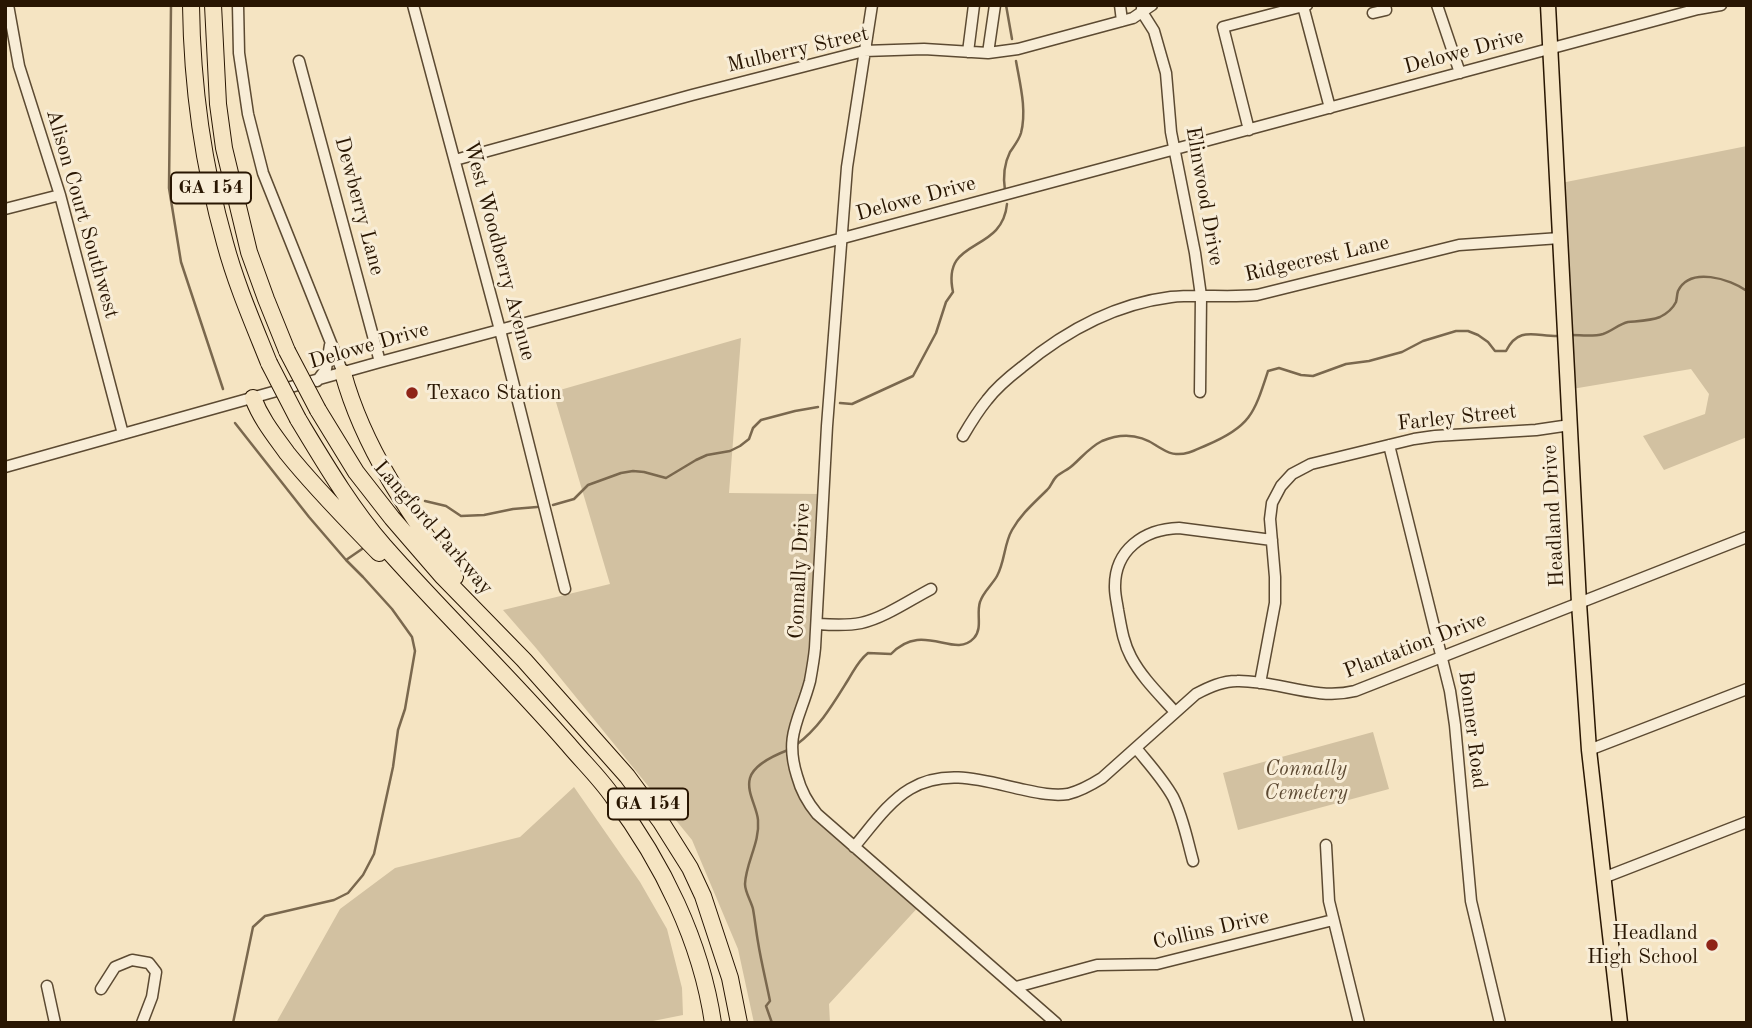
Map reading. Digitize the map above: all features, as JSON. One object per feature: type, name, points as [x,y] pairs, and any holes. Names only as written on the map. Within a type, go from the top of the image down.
[{"type":"highway","name":"Langford Parkway","points":[[191,5],[194,78],[201,139],[209,178],[225,244],[269,363],[298,419],[382,544],[550,724],[612,795],[649,850],[676,904],[698,956],[713,1023]]},
{"type":"highway","name":"Langford Parkway","points":[[213,5],[218,104],[224,148],[249,252],[287,351],[318,410],[356,472],[379,502],[443,577],[627,776],[674,840],[703,896],[730,978],[739,1023]]},
{"type":"highway","points":[[343,373],[353,406],[388,478],[489,625]]},
{"type":"highway","points":[[253,398],[271,432],[328,501],[389,563],[449,616]]},
{"type":"main road","name":"Headland Drive","points":[[1548,5],[1589,751],[1618,1022]]},
{"type":"street","name":"Alison Court Southwest","points":[[8,5],[19,66],[60,195],[123,434]]},
{"type":"street","points":[[238,5],[239,53],[248,114],[263,173],[343,373]]},
{"type":"street","name":"Connally Drive","points":[[872,5],[848,149],[840,239],[817,624],[810,680],[792,736],[792,760],[801,792],[817,814],[1056,1023]]},
{"type":"street","points":[[968,52],[974,5]]},
{"type":"street","points":[[988,52],[995,5]]},
{"type":"street","points":[[1120,5],[1122,20]]},
{"type":"street","points":[[1373,13],[1386,10],[1385,5]]},
{"type":"street","points":[[1437,5],[1460,73]]},
{"type":"street","name":"Delowe Drive","points":[[5,467],[380,362],[1721,5]]},
{"type":"street","name":"West Woodberry Avenue","points":[[416,6],[565,589]]},
{"type":"street","points":[[1249,130],[1223,27],[1305,6],[1330,108]]},
{"type":"street","name":"Mulberry Street","points":[[455,160],[864,51],[924,49],[988,52],[1018,49],[1133,18],[1145,8]]},
{"type":"street","name":"Elinwood Drive","points":[[1145,8],[1166,73],[1175,150],[1195,253],[1201,296],[1200,392]]},
{"type":"street","name":"Dewberry Lane","points":[[299,61],[380,362]]},
{"type":"street","points":[[5,209],[60,195]]},
{"type":"street","name":"Ridgecrest Lane","points":[[962,436],[987,399],[1042,350],[1074,330],[1139,304],[1170,298],[1257,295],[1459,245],[1560,238]]},
{"type":"street","points":[[317,380],[326,369],[331,342]]},
{"type":"street","name":"Farley Street","points":[[1272,540],[1272,503],[1281,486],[1301,468],[1435,436],[1536,430],[1570,425]]},
{"type":"street","name":"Bonner Road","points":[[1389,445],[1442,657],[1455,725],[1471,901],[1500,1023]]},
{"type":"street","points":[[1175,712],[1131,658],[1124,642],[1115,588],[1122,558],[1131,546],[1154,531],[1179,528],[1272,540],[1275,603],[1260,683]]},
{"type":"street","name":"Plantation Drive","points":[[854,847],[895,800],[926,782],[945,777],[964,777],[1044,794],[1067,794],[1084,789],[1102,779],[1196,694],[1214,685],[1237,681],[1260,683],[1323,695],[1340,695],[1355,691],[1747,537]]},
{"type":"street","points":[[817,624],[846,625],[864,622],[930,589]]},
{"type":"street","points":[[1589,751],[1747,688]]},
{"type":"street","points":[[1136,748],[1172,797],[1193,860]]},
{"type":"street","points":[[1603,878],[1747,822]]},
{"type":"street","points":[[1326,845],[1329,901],[1359,1023]]},
{"type":"street","name":"Collins Drive","points":[[1016,987],[1097,965],[1157,964],[1333,920]]},
{"type":"street","points":[[101,989],[115,967],[132,960],[149,963],[156,972],[152,997],[142,1023]]},
{"type":"street","points":[[47,986],[55,1023]]},
{"type":"green space","points":[[1747,146],[1747,437],[1664,470],[1643,436],[1705,414],[1709,394],[1691,369],[1572,389],[1561,183]]},
{"type":"green space","points":[[741,338],[729,493],[820,494],[815,631],[787,757],[806,806],[922,903],[829,1004],[830,1023],[754,1023],[738,949],[692,840],[503,610],[610,584],[553,392]]},
{"type":"green space","name":"Connally Cemetery","points":[[1373,732],[1389,789],[1238,830],[1223,773]]},
{"type":"green space","points":[[574,787],[640,882],[667,929],[682,988],[683,1015],[643,1023],[276,1023],[340,909],[395,868],[520,837]]},
{"type":"waterway","points":[[171,5],[169,188],[181,262],[223,389]]},
{"type":"waterway","points":[[1006,5],[1012,39]]},
{"type":"waterway","points":[[1005,191],[1006,161],[1020,136],[1023,124],[1016,61]]},
{"type":"waterway","points":[[840,403],[852,404],[913,376],[936,333],[946,302],[953,292],[952,274],[956,262],[963,253],[995,231],[1003,220],[1007,204]]},
{"type":"waterway","points":[[1570,335],[1599,335],[1628,322],[1660,317],[1673,306],[1678,291],[1691,279],[1721,279],[1747,291]]},
{"type":"waterway","points":[[796,745],[819,723],[859,662],[868,653],[891,654],[903,644],[915,640],[957,645],[966,644],[974,638],[978,630],[980,602],[1000,570],[1012,530],[1056,477],[1102,441],[1130,436],[1144,439],[1173,454],[1196,450],[1242,425],[1254,409],[1268,371],[1279,368],[1313,376],[1346,364],[1402,352],[1423,341],[1456,331],[1468,331],[1478,335],[1495,351],[1506,351],[1511,343],[1522,335],[1560,336]]},
{"type":"waterway","points":[[553,505],[574,499],[588,485],[621,473],[644,472],[666,478],[707,455],[730,451],[740,446],[749,439],[753,428],[761,420],[818,407]]},
{"type":"waterway","points":[[233,1023],[253,927],[265,916],[334,900],[348,893],[363,875],[374,854],[415,651],[412,637],[392,609],[309,517],[235,423]]},
{"type":"waterway","points":[[425,501],[446,506],[461,516],[537,507]]},
{"type":"waterway","points":[[346,560],[362,549]]},
{"type":"waterway","points":[[772,1023],[766,1006],[770,1001],[753,909],[745,887],[758,828],[749,783],[752,773],[760,764],[788,750]]},
{"type":"place","name":"Texaco Station","points":[[412,393]]},
{"type":"place","name":"Headland High School","points":[[1712,945]]}]
